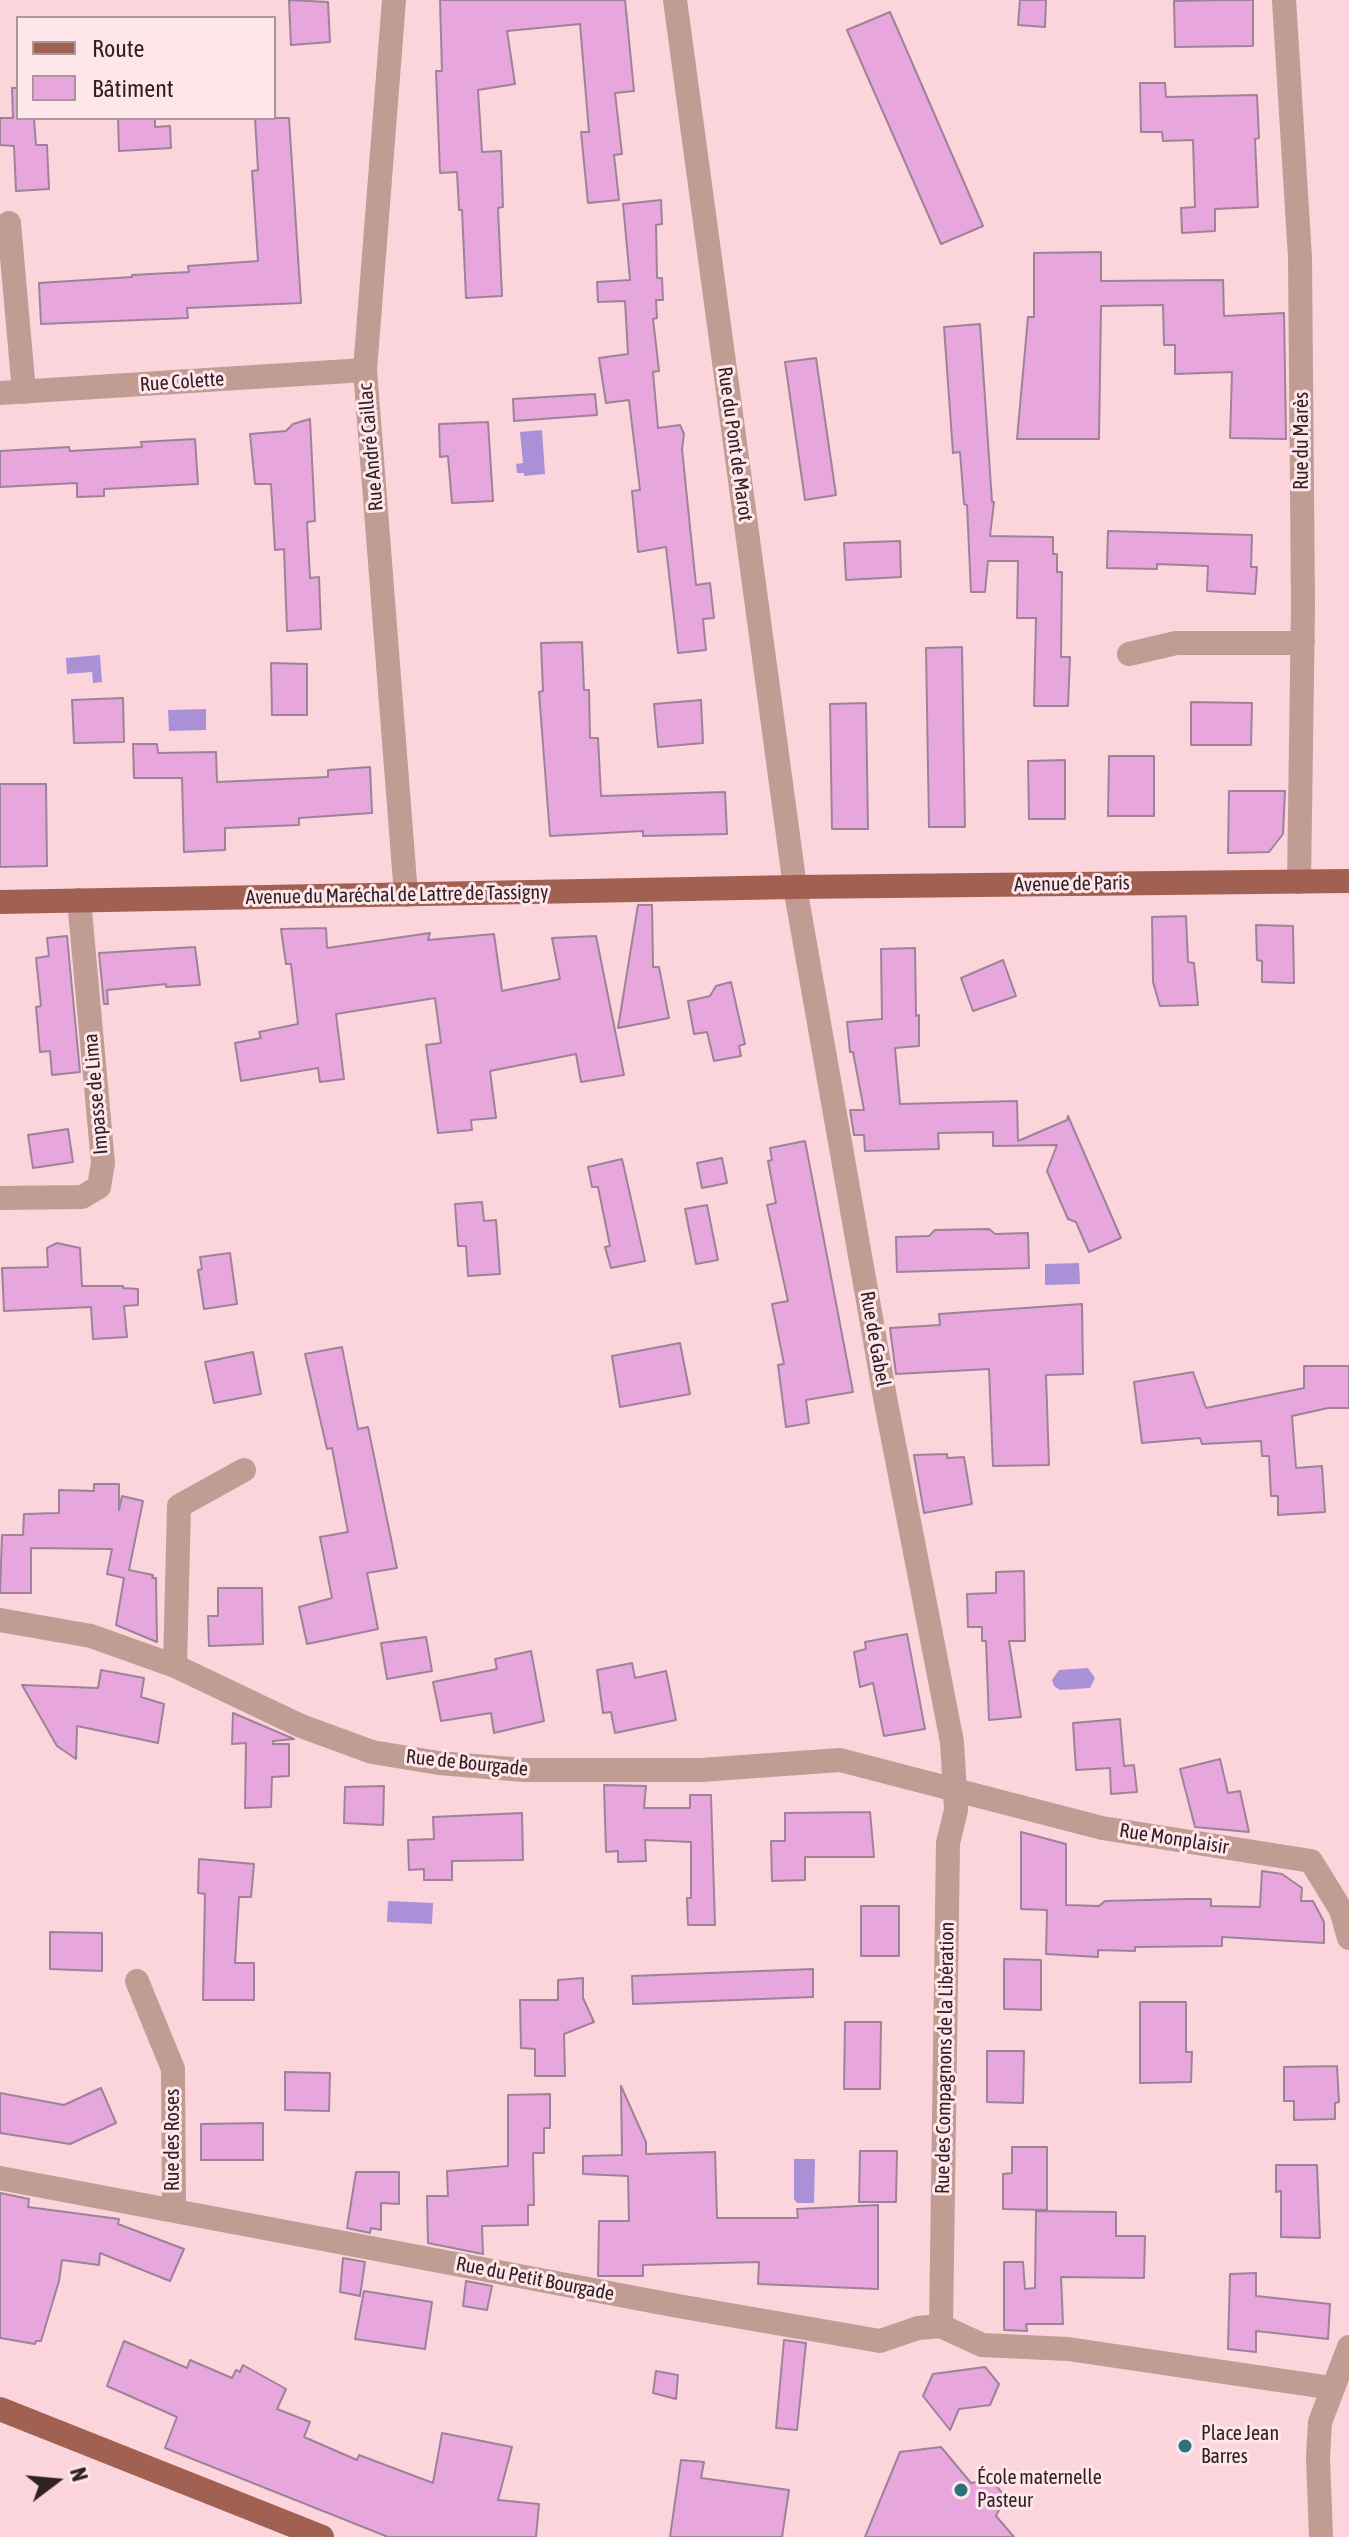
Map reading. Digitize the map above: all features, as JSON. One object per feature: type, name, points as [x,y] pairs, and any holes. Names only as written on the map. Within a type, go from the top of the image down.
[{"type":"main road","name":"Avenue de Paris","points":[[795,887],[1349,881]]},
{"type":"main road","name":"Avenue du Maréchal de Lattre de Tassigny","points":[[0,902],[795,887]]},
{"type":"main road","points":[[0,2409],[322,2537]]},
{"type":"street","name":"Rue André Caillac","points":[[394,0],[365,370],[406,895]]},
{"type":"street","name":"Rue du Pont de Marot","points":[[675,0],[795,887]]},
{"type":"street","name":"Rue du Marès","points":[[1284,0],[1300,257],[1303,643],[1299,882]]},
{"type":"street","points":[[9,223],[12,392]]},
{"type":"street","name":"Rue Colette","points":[[12,392],[365,370]]},
{"type":"street","points":[[1129,654],[1176,643],[1303,643]]},
{"type":"street","name":"Rue de Gabel","points":[[795,887],[886,1403],[952,1742],[955,1790]]},
{"type":"street","name":"Impasse de Lima","points":[[0,1198],[82,1197],[99,1187],[103,1163],[79,900]]},
{"type":"street","points":[[175,1666],[179,1506],[244,1470]]},
{"type":"street","name":"Rue de Bourgade","points":[[0,1620],[91,1636],[175,1666],[301,1726],[372,1752],[439,1763],[524,1770],[701,1770],[840,1760],[955,1790]]},
{"type":"street","name":"Rue Monplaisir","points":[[955,1790],[1102,1828],[1311,1861],[1341,1910],[1349,1938]]},
{"type":"street","name":"Rue des Compagnons de la Libération","points":[[941,2326],[948,1843],[956,1810],[955,1790]]},
{"type":"street","name":"Rue des Roses","points":[[137,1981],[173,2069],[174,2210]]},
{"type":"street","name":"Rue du Petit Bourgade","points":[[0,2178],[880,2341],[918,2328],[941,2326]]},
{"type":"street","points":[[941,2326],[982,2345],[1068,2349],[1332,2388]]},
{"type":"street","points":[[1321,2537],[1320,2422],[1349,2347]]},
{"type":"shaded area","points":[[542,430],[545,474],[524,476],[524,473],[517,473],[516,464],[523,463],[520,432]]},
{"type":"shaded area","points":[[100,655],[102,682],[93,683],[92,672],[67,674],[66,658]]},
{"type":"shaded area","points":[[206,709],[206,730],[169,731],[168,710]]},
{"type":"shaded area","points":[[1079,1263],[1080,1284],[1045,1285],[1045,1264]]},
{"type":"shaded area","points":[[1088,1668],[1095,1678],[1090,1688],[1060,1690],[1054,1686],[1052,1680],[1059,1670]]},
{"type":"shaded area","points":[[388,1901],[433,1903],[432,1924],[387,1922]]},
{"type":"shaded area","points":[[794,2159],[815,2159],[814,2203],[797,2203],[794,2199]]},
{"type":"building","points":[[289,0],[328,2],[330,42],[291,45]]},
{"type":"building","points":[[440,0],[625,0],[634,91],[615,93],[622,154],[614,155],[619,200],[588,203],[581,132],[589,132],[580,24],[507,31],[515,84],[478,90],[482,152],[501,151],[503,207],[498,208],[502,296],[466,298],[457,172],[440,173],[436,71],[442,71]]},
{"type":"building","points":[[1020,0],[1046,0],[1045,27],[1018,25]]},
{"type":"building","points":[[1253,0],[1253,46],[1175,47],[1174,1]]},
{"type":"building","points":[[890,12],[983,226],[941,244],[847,30]]},
{"type":"building","points":[[1140,83],[1165,83],[1166,97],[1257,95],[1258,207],[1215,209],[1215,231],[1182,233],[1181,208],[1195,207],[1193,140],[1163,141],[1162,132],[1141,132]]},
{"type":"building","points":[[12,88],[16,88],[16,120],[34,120],[36,145],[47,145],[49,189],[16,191],[14,146],[0,145],[0,118],[13,118]]},
{"type":"building","points":[[289,118],[301,303],[187,308],[188,318],[41,324],[39,283],[189,272],[188,266],[258,261],[252,171],[258,170],[255,120]]},
{"type":"building","points":[[118,120],[155,120],[155,127],[170,126],[171,148],[119,151]]},
{"type":"building","points":[[661,200],[662,224],[656,225],[657,278],[662,278],[663,300],[656,300],[657,318],[653,319],[659,371],[653,372],[658,428],[680,425],[684,434],[682,449],[696,585],[710,583],[714,618],[703,619],[706,650],[678,653],[666,547],[638,552],[632,491],[640,490],[629,400],[606,403],[599,358],[628,354],[625,301],[598,302],[597,282],[630,280],[623,204]]},
{"type":"building","points":[[1101,252],[1101,281],[1223,280],[1224,316],[1284,313],[1286,439],[1230,438],[1232,372],[1175,374],[1175,345],[1164,345],[1163,305],[1101,306],[1099,439],[1017,439],[1028,317],[1034,317],[1034,253]]},
{"type":"building","points":[[980,324],[994,502],[990,536],[1053,537],[1057,572],[1062,572],[1061,657],[1070,657],[1068,706],[1034,706],[1036,618],[1017,618],[1018,561],[988,561],[985,592],[971,592],[967,505],[964,504],[960,452],[953,453],[944,327]]},
{"type":"building","points":[[816,358],[836,495],[805,500],[785,362]]},
{"type":"building","points":[[595,394],[597,415],[514,421],[513,399]]},
{"type":"building","points":[[310,419],[315,521],[307,522],[310,578],[319,577],[321,629],[287,631],[284,549],[275,550],[271,484],[255,484],[250,434],[286,431],[293,424]]},
{"type":"building","points":[[488,422],[493,501],[452,503],[448,456],[440,457],[439,424]]},
{"type":"building","points":[[195,439],[198,484],[104,489],[104,496],[77,497],[77,483],[0,487],[0,451],[142,447],[141,442]]},
{"type":"building","points":[[1108,531],[1252,535],[1251,567],[1257,567],[1255,594],[1207,591],[1208,566],[1157,564],[1157,569],[1107,568]]},
{"type":"building","points":[[900,541],[901,577],[846,580],[844,543]]},
{"type":"building","points":[[582,642],[584,690],[589,690],[590,738],[598,738],[601,796],[725,792],[727,834],[643,836],[643,831],[550,836],[539,692],[543,691],[541,643]]},
{"type":"building","points":[[962,647],[965,827],[929,827],[926,648]]},
{"type":"building","points":[[271,663],[307,664],[307,715],[272,715]]},
{"type":"building","points":[[123,698],[124,742],[74,743],[72,700]]},
{"type":"building","points":[[701,700],[703,743],[658,747],[654,704]]},
{"type":"building","points":[[1191,702],[1252,703],[1251,745],[1191,745]]},
{"type":"building","points":[[866,703],[868,829],[832,829],[830,704]]},
{"type":"building","points":[[133,744],[157,744],[158,753],[216,752],[217,782],[328,777],[328,770],[370,767],[372,813],[299,818],[299,825],[225,828],[225,850],[184,852],[182,778],[134,778]]},
{"type":"building","points":[[1109,756],[1154,756],[1154,816],[1108,816]]},
{"type":"building","points":[[1065,760],[1065,819],[1029,819],[1028,761]]},
{"type":"building","points":[[0,784],[46,784],[47,866],[0,867]]},
{"type":"building","points":[[1229,791],[1285,791],[1283,834],[1269,852],[1228,853]]},
{"type":"building","points":[[638,905],[652,905],[653,967],[659,967],[669,1018],[618,1028]]},
{"type":"building","points":[[1186,916],[1188,962],[1194,963],[1198,1005],[1160,1006],[1153,982],[1152,917]]},
{"type":"building","points":[[1256,925],[1293,926],[1294,983],[1262,982],[1262,961],[1257,960]]},
{"type":"building","points":[[326,928],[327,948],[430,933],[428,940],[494,934],[502,991],[560,979],[552,938],[596,936],[624,1075],[581,1082],[576,1054],[490,1071],[496,1118],[471,1120],[472,1130],[438,1133],[426,1045],[441,1043],[435,998],[336,1014],[344,1079],[320,1082],[318,1068],[241,1081],[235,1043],[261,1038],[259,1032],[298,1024],[291,964],[286,964],[281,929]]},
{"type":"building","points":[[67,936],[80,1072],[52,1075],[50,1051],[40,1052],[36,1007],[41,1006],[36,958],[49,956],[47,938]]},
{"type":"building","points":[[195,947],[200,985],[166,987],[166,984],[107,990],[108,1004],[104,1004],[99,953]]},
{"type":"building","points":[[915,948],[919,1046],[895,1048],[900,1104],[1017,1101],[1018,1141],[1067,1120],[1068,1116],[1121,1238],[1089,1252],[1076,1222],[1068,1219],[1047,1171],[1057,1145],[993,1146],[993,1132],[938,1133],[939,1149],[865,1151],[864,1135],[854,1135],[850,1110],[864,1110],[853,1052],[850,1052],[847,1022],[882,1019],[881,949]]},
{"type":"building","points":[[1003,960],[1016,996],[973,1011],[961,978]]},
{"type":"building","points":[[731,982],[745,1044],[739,1046],[741,1056],[714,1061],[707,1032],[694,1034],[688,1001],[710,996],[716,986]]},
{"type":"building","points":[[68,1129],[73,1162],[33,1168],[28,1135]]},
{"type":"building","points":[[805,1141],[853,1392],[806,1400],[809,1423],[786,1427],[778,1365],[784,1364],[772,1304],[788,1301],[767,1205],[776,1203],[768,1161],[772,1160],[770,1148]]},
{"type":"building","points":[[722,1158],[727,1183],[702,1188],[697,1163]]},
{"type":"building","points":[[622,1159],[645,1261],[611,1268],[605,1247],[610,1246],[598,1187],[592,1187],[588,1167]]},
{"type":"building","points":[[482,1202],[484,1221],[496,1220],[500,1274],[468,1276],[466,1246],[458,1246],[455,1204]]},
{"type":"building","points":[[707,1205],[718,1260],[696,1264],[685,1209]]},
{"type":"building","points":[[989,1229],[995,1234],[1028,1233],[1029,1268],[897,1272],[896,1237],[929,1236],[935,1230]]},
{"type":"building","points":[[57,1243],[80,1248],[82,1286],[138,1289],[138,1305],[124,1306],[127,1337],[93,1339],[91,1307],[4,1311],[2,1268],[48,1267],[47,1248]]},
{"type":"building","points":[[230,1253],[237,1304],[204,1309],[198,1270],[202,1269],[200,1257]]},
{"type":"building","points":[[1082,1304],[1083,1374],[1046,1375],[1049,1465],[993,1466],[989,1369],[896,1374],[890,1328],[940,1325],[939,1314]]},
{"type":"building","points":[[680,1343],[690,1394],[620,1407],[612,1356]]},
{"type":"building","points":[[342,1347],[358,1429],[368,1427],[397,1568],[367,1573],[378,1629],[307,1644],[299,1607],[332,1598],[320,1537],[348,1532],[332,1448],[327,1449],[305,1354]]},
{"type":"building","points":[[253,1352],[261,1394],[214,1403],[205,1362]]},
{"type":"building","points":[[1304,1366],[1349,1366],[1349,1408],[1328,1408],[1292,1416],[1296,1468],[1322,1466],[1325,1512],[1278,1515],[1278,1496],[1271,1496],[1269,1456],[1262,1456],[1261,1441],[1202,1444],[1200,1438],[1142,1443],[1134,1382],[1193,1372],[1206,1408],[1304,1388]]},
{"type":"building","points":[[947,1454],[947,1458],[964,1457],[972,1504],[924,1513],[914,1455]]},
{"type":"building","points":[[94,1484],[119,1484],[119,1510],[122,1496],[143,1501],[129,1570],[156,1578],[157,1642],[116,1625],[124,1578],[107,1574],[112,1549],[31,1548],[31,1593],[0,1593],[2,1535],[23,1535],[24,1514],[59,1513],[59,1490],[94,1491]]},
{"type":"building","points":[[1024,1571],[1025,1641],[1009,1641],[1021,1717],[989,1720],[986,1641],[982,1641],[982,1627],[968,1627],[967,1594],[996,1593],[996,1572]]},
{"type":"building","points":[[218,1588],[262,1588],[263,1644],[209,1646],[208,1616],[218,1616]]},
{"type":"building","points":[[907,1634],[925,1729],[884,1736],[873,1683],[860,1687],[854,1652],[866,1649],[865,1642]]},
{"type":"building","points":[[426,1637],[432,1671],[387,1679],[381,1643]]},
{"type":"building","points":[[531,1651],[544,1721],[494,1733],[491,1713],[441,1721],[433,1682],[497,1669],[495,1659]]},
{"type":"building","points":[[632,1663],[635,1678],[666,1671],[676,1720],[615,1733],[611,1712],[603,1713],[597,1670]]},
{"type":"building","points":[[101,1670],[144,1678],[141,1697],[164,1704],[158,1743],[77,1726],[76,1759],[57,1746],[22,1685],[98,1688]]},
{"type":"building","points":[[233,1713],[294,1739],[273,1741],[273,1744],[289,1744],[289,1776],[272,1777],[271,1807],[245,1808],[246,1743],[232,1744]]},
{"type":"building","points":[[1120,1719],[1124,1766],[1134,1765],[1137,1792],[1111,1794],[1110,1768],[1076,1770],[1073,1723]]},
{"type":"building","points":[[1220,1759],[1228,1793],[1240,1791],[1249,1832],[1195,1827],[1180,1769]]},
{"type":"building","points":[[604,1785],[646,1786],[644,1808],[690,1808],[690,1795],[711,1795],[715,1925],[688,1925],[691,1842],[645,1840],[646,1861],[618,1862],[618,1851],[606,1852]]},
{"type":"building","points":[[384,1786],[383,1825],[344,1823],[345,1787]]},
{"type":"building","points":[[870,1812],[874,1857],[805,1857],[805,1880],[772,1881],[771,1841],[785,1841],[785,1813]]},
{"type":"building","points":[[522,1813],[523,1860],[452,1861],[452,1880],[424,1880],[424,1869],[409,1870],[408,1840],[434,1839],[433,1817]]},
{"type":"building","points":[[1021,1832],[1066,1844],[1066,1905],[1211,1899],[1211,1906],[1260,1907],[1262,1871],[1282,1874],[1302,1888],[1301,1901],[1313,1901],[1324,1922],[1324,1943],[1222,1937],[1222,1946],[1098,1950],[1098,1957],[1046,1954],[1047,1910],[1021,1909]]},
{"type":"building","points":[[199,1859],[254,1864],[251,1897],[239,1897],[235,1963],[254,1963],[254,2000],[203,2000],[205,1894],[198,1893]]},
{"type":"building","points":[[861,1906],[899,1906],[899,1956],[861,1956]]},
{"type":"building","points":[[50,1932],[102,1933],[102,1971],[50,1969]]},
{"type":"building","points":[[1004,1959],[1041,1960],[1041,2010],[1004,2009]]},
{"type":"building","points":[[813,1969],[813,1997],[633,2004],[632,1976]]},
{"type":"building","points":[[583,1978],[583,1998],[594,2022],[564,2034],[565,2076],[535,2076],[535,2049],[521,2048],[520,2000],[558,2000],[558,1980]]},
{"type":"building","points":[[1140,2002],[1186,2002],[1186,2052],[1192,2052],[1191,2082],[1140,2083]]},
{"type":"building","points":[[845,2022],[881,2022],[880,2089],[844,2089]]},
{"type":"building","points":[[987,2051],[1024,2051],[1023,2103],[987,2102]]},
{"type":"building","points":[[1337,2066],[1339,2102],[1335,2103],[1335,2119],[1294,2120],[1294,2101],[1284,2101],[1284,2067]]},
{"type":"building","points":[[285,2072],[330,2073],[329,2111],[285,2110]]},
{"type":"building","points":[[621,2086],[646,2142],[646,2154],[715,2152],[717,2218],[798,2218],[797,2209],[878,2205],[878,2289],[758,2284],[759,2262],[643,2265],[643,2276],[598,2276],[599,2221],[629,2221],[628,2176],[583,2174],[583,2156],[622,2155]]},
{"type":"building","points":[[101,2088],[116,2123],[70,2144],[0,2133],[0,2093],[64,2105]]},
{"type":"building","points":[[550,2094],[550,2128],[544,2128],[544,2153],[533,2153],[534,2205],[528,2205],[528,2225],[482,2226],[483,2254],[428,2243],[427,2196],[448,2196],[447,2171],[508,2166],[508,2095]]},
{"type":"building","points":[[263,2123],[263,2160],[201,2160],[201,2124]]},
{"type":"building","points":[[1012,2147],[1047,2147],[1047,2210],[1003,2209],[1003,2174],[1012,2173]]},
{"type":"building","points":[[860,2151],[897,2151],[896,2202],[859,2202]]},
{"type":"building","points":[[1276,2165],[1317,2165],[1320,2238],[1281,2237],[1281,2191],[1276,2192]]},
{"type":"building","points":[[356,2172],[399,2172],[399,2204],[381,2203],[381,2230],[371,2228],[370,2233],[347,2228]]},
{"type":"building","points":[[0,2193],[29,2199],[28,2207],[119,2219],[118,2224],[184,2249],[170,2281],[100,2253],[99,2265],[62,2260],[41,2341],[35,2344],[0,2338]]},
{"type":"building","points":[[1036,2211],[1116,2212],[1116,2236],[1145,2236],[1144,2278],[1061,2277],[1063,2324],[1026,2324],[1027,2331],[1004,2330],[1004,2262],[1023,2262],[1025,2289],[1035,2288]]},
{"type":"building","points":[[343,2258],[365,2262],[360,2296],[340,2292]]},
{"type":"building","points":[[1256,2273],[1256,2296],[1330,2304],[1328,2339],[1256,2331],[1256,2352],[1228,2349],[1230,2274]]},
{"type":"building","points":[[466,2281],[492,2286],[487,2310],[463,2306]]},
{"type":"building","points":[[364,2291],[432,2302],[425,2349],[355,2339]]},
{"type":"building","points":[[784,2340],[806,2343],[797,2430],[776,2428]]},
{"type":"building","points":[[124,2341],[187,2368],[190,2360],[232,2378],[243,2365],[286,2389],[277,2409],[310,2422],[304,2437],[357,2460],[359,2455],[433,2483],[442,2433],[512,2447],[498,2500],[539,2504],[536,2537],[388,2537],[165,2448],[177,2417],[107,2386]]},
{"type":"building","points":[[985,2367],[999,2384],[990,2405],[959,2409],[950,2430],[923,2396],[933,2374]]},
{"type":"building","points":[[656,2371],[678,2375],[676,2399],[653,2393]]},
{"type":"building","points":[[941,2447],[971,2483],[992,2480],[1005,2497],[996,2516],[1014,2537],[865,2537],[900,2452]]},
{"type":"building","points":[[681,2460],[704,2462],[701,2478],[789,2490],[782,2537],[670,2537]]},
{"type":"place","name":"Place Jean Barres","points":[[1185,2446]]},
{"type":"place","name":"École maternelle Pasteur","points":[[961,2490]]}]
